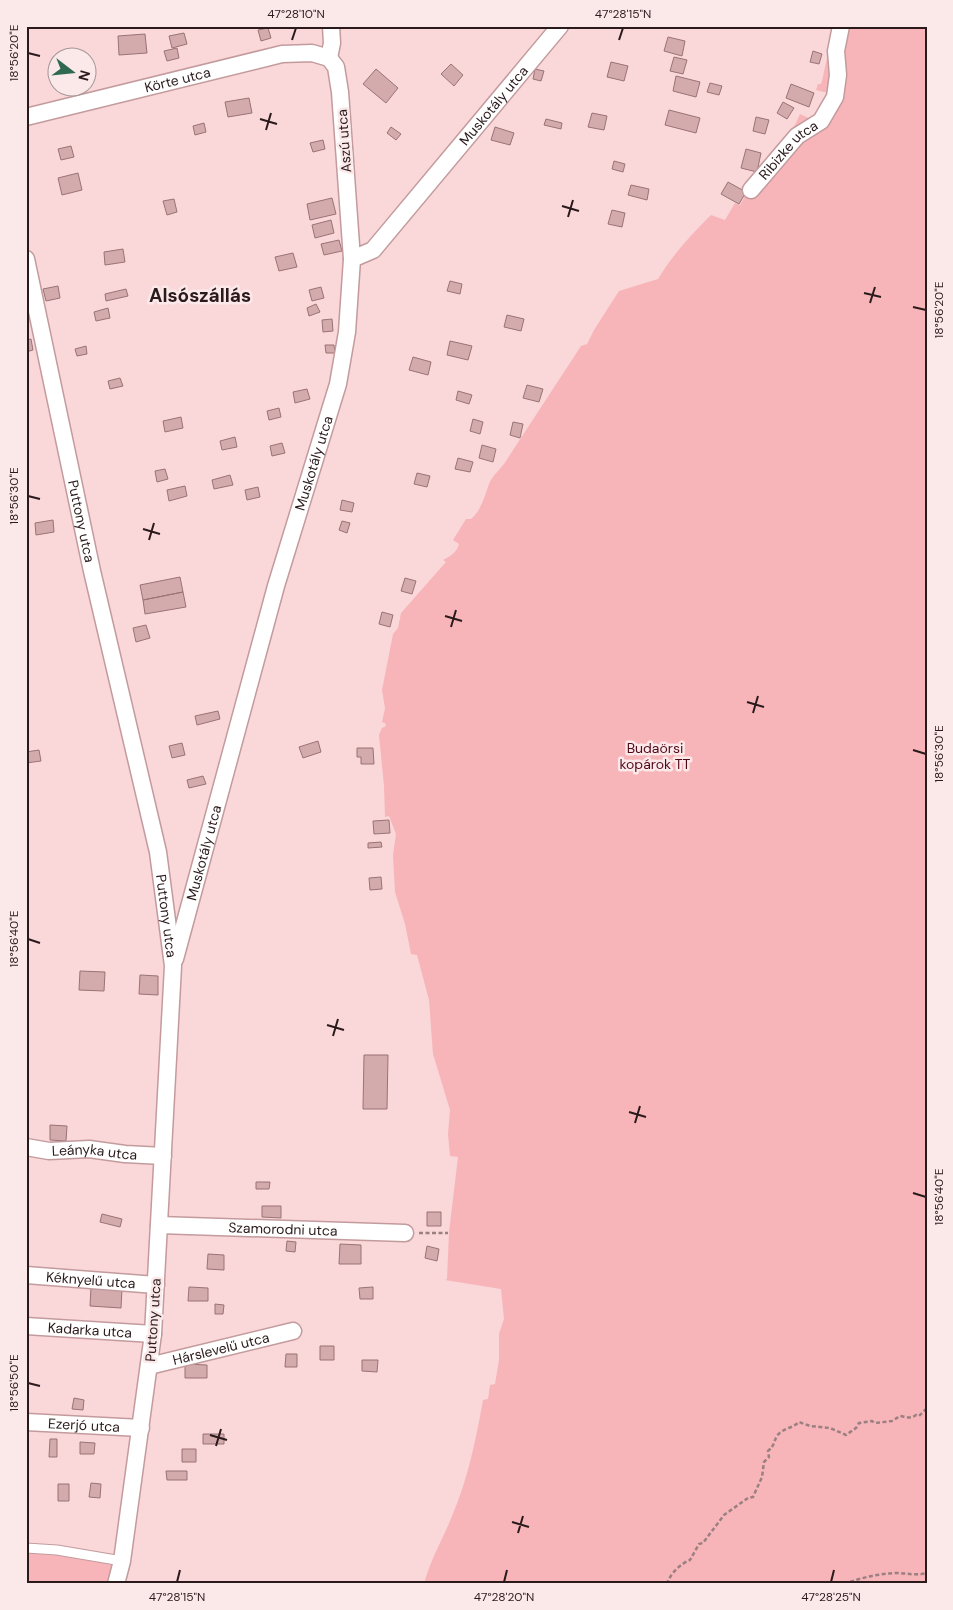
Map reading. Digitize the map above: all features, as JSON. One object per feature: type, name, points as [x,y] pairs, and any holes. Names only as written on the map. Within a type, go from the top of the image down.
[{"type":"street","name":"Aszú utca","points":[[331,26],[332,43],[329,58],[336,67],[340,92],[352,259]]},
{"type":"street","name":"Muskotály utca","points":[[173,966],[276,586],[338,384],[347,332],[352,259],[373,250],[560,26]]},
{"type":"street","name":"Ribizke utca","points":[[751,190],[797,136],[822,121],[835,97],[838,75],[836,51],[841,26]]},
{"type":"street","name":"Körte utca","points":[[26,116],[282,54],[312,53],[329,58]]},
{"type":"street","name":"Puttony utca","points":[[26,260],[29,286],[90,561],[158,852],[173,966],[153,1334],[122,1561],[116,1584]]},
{"type":"street","name":"Leányka utca","points":[[26,1146],[49,1151],[89,1149],[125,1154],[163,1156]]},
{"type":"street","name":"Szamorodni utca","points":[[159,1225],[406,1234]]},
{"type":"street","name":"Kéknyelű utca","points":[[26,1275],[156,1285]]},
{"type":"street","name":"Kadarka utca","points":[[26,1326],[153,1334]]},
{"type":"street","name":"Hárslevelű utca","points":[[149,1366],[293,1332]]},
{"type":"street","name":"Ezerjó utca","points":[[26,1422],[141,1428]]},
{"type":"lane","points":[[26,1548],[57,1550],[122,1561]]},
{"type":"path","points":[[406,1234],[448,1233]]},
{"type":"path","points":[[667,1584],[683,1562],[690,1560],[699,1544],[703,1543],[724,1515],[748,1498],[753,1497],[762,1477],[764,1462],[769,1457],[768,1452],[774,1446],[777,1436],[784,1430],[795,1426],[799,1422],[818,1428],[830,1428],[846,1434],[856,1428],[859,1423],[892,1421],[900,1416],[913,1418],[916,1415],[923,1414],[927,1408]]},
{"type":"path","points":[[844,1584],[878,1575],[927,1573]]},
{"type":"path","points":[[648,1584],[659,1584]]},
{"type":"green space","name":"Budaörsi kopárok TT","points":[[834,26],[927,26],[927,1584],[424,1584],[463,1488],[483,1400],[488,1399],[490,1385],[495,1384],[499,1360],[499,1334],[504,1319],[501,1289],[445,1280],[447,1279],[449,1232],[458,1157],[450,1156],[448,1134],[450,1110],[433,1054],[429,1000],[417,955],[411,954],[405,924],[395,892],[393,855],[396,834],[389,816],[385,817],[379,735],[382,728],[386,726],[382,722],[385,708],[382,690],[393,634],[398,628],[401,613],[446,562],[443,560],[457,549],[459,544],[453,540],[466,519],[471,519],[477,512],[491,479],[504,464],[581,346],[587,344],[619,291],[658,279],[683,245],[711,215],[725,220],[735,203],[740,205],[768,155],[795,125],[800,114],[813,120],[832,94],[816,90],[818,84],[821,84],[822,81]]},
{"type":"green space","points":[[26,1551],[116,1555],[111,1584],[26,1584]]},
{"type":"building","points":[[268,28],[271,38],[261,41],[258,30]]},
{"type":"building","points":[[184,33],[187,44],[172,48],[169,36]]},
{"type":"building","points":[[145,34],[147,53],[119,55],[118,36]]},
{"type":"building","points":[[668,37],[685,41],[682,56],[664,51]]},
{"type":"building","points":[[177,48],[179,58],[167,61],[164,51]]},
{"type":"building","points":[[813,51],[822,54],[819,64],[810,62]]},
{"type":"building","points":[[674,57],[687,60],[683,74],[670,71]]},
{"type":"building","points":[[611,62],[628,66],[624,81],[607,77]]},
{"type":"building","points":[[451,64],[463,75],[454,86],[441,74]]},
{"type":"building","points":[[376,69],[398,88],[386,103],[363,84]]},
{"type":"building","points":[[535,69],[544,71],[541,81],[533,79]]},
{"type":"building","points":[[676,76],[700,82],[696,97],[673,91]]},
{"type":"building","points":[[710,83],[722,86],[719,95],[707,92]]},
{"type":"building","points":[[791,84],[814,93],[809,107],[786,98]]},
{"type":"building","points":[[249,98],[252,113],[228,117],[225,102]]},
{"type":"building","points":[[783,102],[794,108],[787,119],[777,113]]},
{"type":"building","points":[[669,110],[700,118],[696,133],[665,125]]},
{"type":"building","points":[[592,113],[607,116],[604,130],[588,127]]},
{"type":"building","points":[[756,117],[769,120],[765,134],[753,131]]},
{"type":"building","points":[[546,119],[562,123],[561,129],[544,125]]},
{"type":"building","points":[[204,123],[206,132],[195,135],[193,126]]},
{"type":"building","points":[[391,127],[401,134],[396,140],[387,133]]},
{"type":"building","points":[[495,127],[514,133],[510,145],[491,140]]},
{"type":"building","points":[[323,140],[325,149],[313,152],[310,143]]},
{"type":"building","points":[[71,146],[74,157],[61,160],[58,149]]},
{"type":"building","points":[[746,149],[761,153],[757,172],[741,168]]},
{"type":"building","points":[[614,161],[625,164],[623,172],[612,169]]},
{"type":"building","points":[[78,173],[82,190],[62,195],[58,178]]},
{"type":"building","points":[[728,182],[746,192],[739,204],[721,194]]},
{"type":"building","points":[[631,185],[649,189],[647,200],[628,195]]},
{"type":"building","points":[[332,198],[336,214],[310,220],[307,204]]},
{"type":"building","points":[[174,199],[177,212],[167,215],[163,201]]},
{"type":"building","points":[[612,210],[625,213],[622,227],[608,224]]},
{"type":"building","points":[[331,220],[334,233],[315,238],[312,225]]},
{"type":"building","points":[[339,240],[342,251],[324,255],[321,244]]},
{"type":"building","points":[[123,249],[125,262],[105,265],[104,252]]},
{"type":"building","points":[[293,253],[297,267],[279,271],[275,257]]},
{"type":"building","points":[[450,281],[462,284],[460,294],[447,291]]},
{"type":"building","points":[[58,286],[60,298],[46,301],[43,289]]},
{"type":"building","points":[[321,287],[324,298],[312,301],[309,290]]},
{"type":"building","points":[[126,289],[128,296],[106,301],[105,294]]},
{"type":"building","points":[[316,304],[320,312],[309,316],[307,308]]},
{"type":"building","points":[[108,308],[110,318],[96,321],[94,312]]},
{"type":"building","points":[[507,315],[524,319],[521,331],[504,327]]},
{"type":"building","points":[[332,319],[333,331],[323,332],[322,320]]},
{"type":"building","points":[[31,339],[33,350],[26,352],[26,340]]},
{"type":"building","points":[[450,341],[472,346],[468,360],[447,355]]},
{"type":"building","points":[[325,345],[334,345],[335,353],[326,353]]},
{"type":"building","points":[[86,346],[87,354],[77,356],[75,349]]},
{"type":"building","points":[[413,357],[431,362],[428,375],[409,370]]},
{"type":"building","points":[[120,378],[123,386],[110,389],[108,381]]},
{"type":"building","points":[[527,385],[543,389],[539,402],[523,398]]},
{"type":"building","points":[[307,389],[310,399],[295,403],[293,392]]},
{"type":"building","points":[[458,391],[472,395],[469,404],[456,400]]},
{"type":"building","points":[[279,408],[281,417],[269,420],[267,411]]},
{"type":"building","points":[[181,417],[183,428],[165,432],[163,421]]},
{"type":"building","points":[[473,419],[483,422],[480,434],[470,431]]},
{"type":"building","points":[[513,422],[523,424],[520,438],[510,435]]},
{"type":"building","points":[[235,437],[237,447],[222,450],[220,441]]},
{"type":"building","points":[[282,443],[285,453],[272,456],[270,446]]},
{"type":"building","points":[[482,445],[496,449],[493,462],[479,458]]},
{"type":"building","points":[[458,458],[473,462],[470,472],[455,469]]},
{"type":"building","points":[[165,469],[168,479],[157,482],[155,471]]},
{"type":"building","points":[[417,473],[430,476],[427,487],[414,484]]},
{"type":"building","points":[[230,475],[233,485],[214,489],[212,480]]},
{"type":"building","points":[[185,486],[187,496],[169,501],[167,490]]},
{"type":"building","points":[[258,487],[260,497],[247,500],[245,490]]},
{"type":"building","points":[[342,500],[354,503],[352,512],[340,510]]},
{"type":"building","points":[[53,520],[54,532],[36,535],[35,523]]},
{"type":"building","points":[[342,521],[350,523],[347,533],[339,530]]},
{"type":"building","points":[[180,577],[183,592],[143,600],[140,585]]},
{"type":"building","points":[[405,578],[416,581],[412,594],[401,591]]},
{"type":"building","points":[[183,592],[186,607],[145,614],[143,600]]},
{"type":"building","points":[[382,612],[393,615],[390,627],[379,624]]},
{"type":"building","points":[[146,625],[150,638],[136,642],[133,628]]},
{"type":"building","points":[[218,711],[220,719],[197,725],[195,716]]},
{"type":"building","points":[[318,741],[321,752],[303,758],[299,747]]},
{"type":"building","points":[[182,743],[185,755],[172,758],[169,746]]},
{"type":"building","points":[[357,748],[373,748],[374,764],[361,764],[361,757],[357,757]]},
{"type":"building","points":[[39,750],[41,761],[26,763],[26,752]]},
{"type":"building","points":[[203,776],[206,784],[189,788],[187,780]]},
{"type":"building","points":[[389,820],[390,833],[374,834],[373,821]]},
{"type":"building","points":[[381,842],[382,847],[368,848],[368,843]]},
{"type":"building","points":[[381,877],[382,889],[370,890],[369,878]]},
{"type":"building","points":[[80,971],[105,972],[104,991],[79,990]]},
{"type":"building","points":[[140,975],[158,976],[158,995],[139,994]]},
{"type":"building","points":[[364,1055],[388,1055],[387,1109],[363,1109]]},
{"type":"building","points":[[50,1125],[67,1126],[66,1141],[50,1140]]},
{"type":"building","points":[[256,1182],[270,1182],[269,1189],[256,1189]]},
{"type":"building","points":[[262,1206],[281,1206],[281,1218],[262,1217]]},
{"type":"building","points":[[427,1212],[441,1212],[441,1226],[427,1226]]},
{"type":"building","points":[[102,1214],[122,1219],[120,1227],[100,1222]]},
{"type":"building","points":[[287,1241],[296,1242],[295,1252],[286,1251]]},
{"type":"building","points":[[340,1244],[361,1245],[361,1264],[339,1264]]},
{"type":"building","points":[[427,1246],[439,1249],[437,1261],[425,1258]]},
{"type":"building","points":[[208,1254],[224,1255],[224,1270],[207,1269]]},
{"type":"building","points":[[91,1287],[122,1289],[121,1308],[90,1306]]},
{"type":"building","points":[[189,1287],[208,1288],[208,1301],[188,1301]]},
{"type":"building","points":[[373,1287],[373,1299],[360,1299],[359,1288]]},
{"type":"building","points":[[215,1304],[224,1305],[223,1314],[215,1314]]},
{"type":"building","points":[[320,1346],[334,1346],[334,1360],[320,1360]]},
{"type":"building","points":[[286,1354],[297,1354],[297,1367],[285,1367]]},
{"type":"building","points":[[362,1360],[378,1360],[377,1372],[362,1371]]},
{"type":"building","points":[[185,1364],[207,1365],[207,1378],[185,1378]]},
{"type":"building","points":[[74,1398],[84,1400],[83,1410],[72,1409]]},
{"type":"building","points":[[203,1434],[224,1434],[224,1444],[203,1444]]},
{"type":"building","points":[[50,1439],[57,1439],[57,1457],[49,1457]]},
{"type":"building","points":[[80,1442],[95,1443],[94,1454],[80,1454]]},
{"type":"building","points":[[182,1449],[196,1449],[196,1462],[182,1462]]},
{"type":"building","points":[[166,1471],[187,1471],[187,1480],[167,1480]]},
{"type":"building","points":[[91,1483],[101,1484],[100,1498],[89,1497]]},
{"type":"building","points":[[58,1484],[69,1484],[69,1501],[58,1501]]},
{"type":"district","name":"Alsószállás","points":[[200,295]]}]
